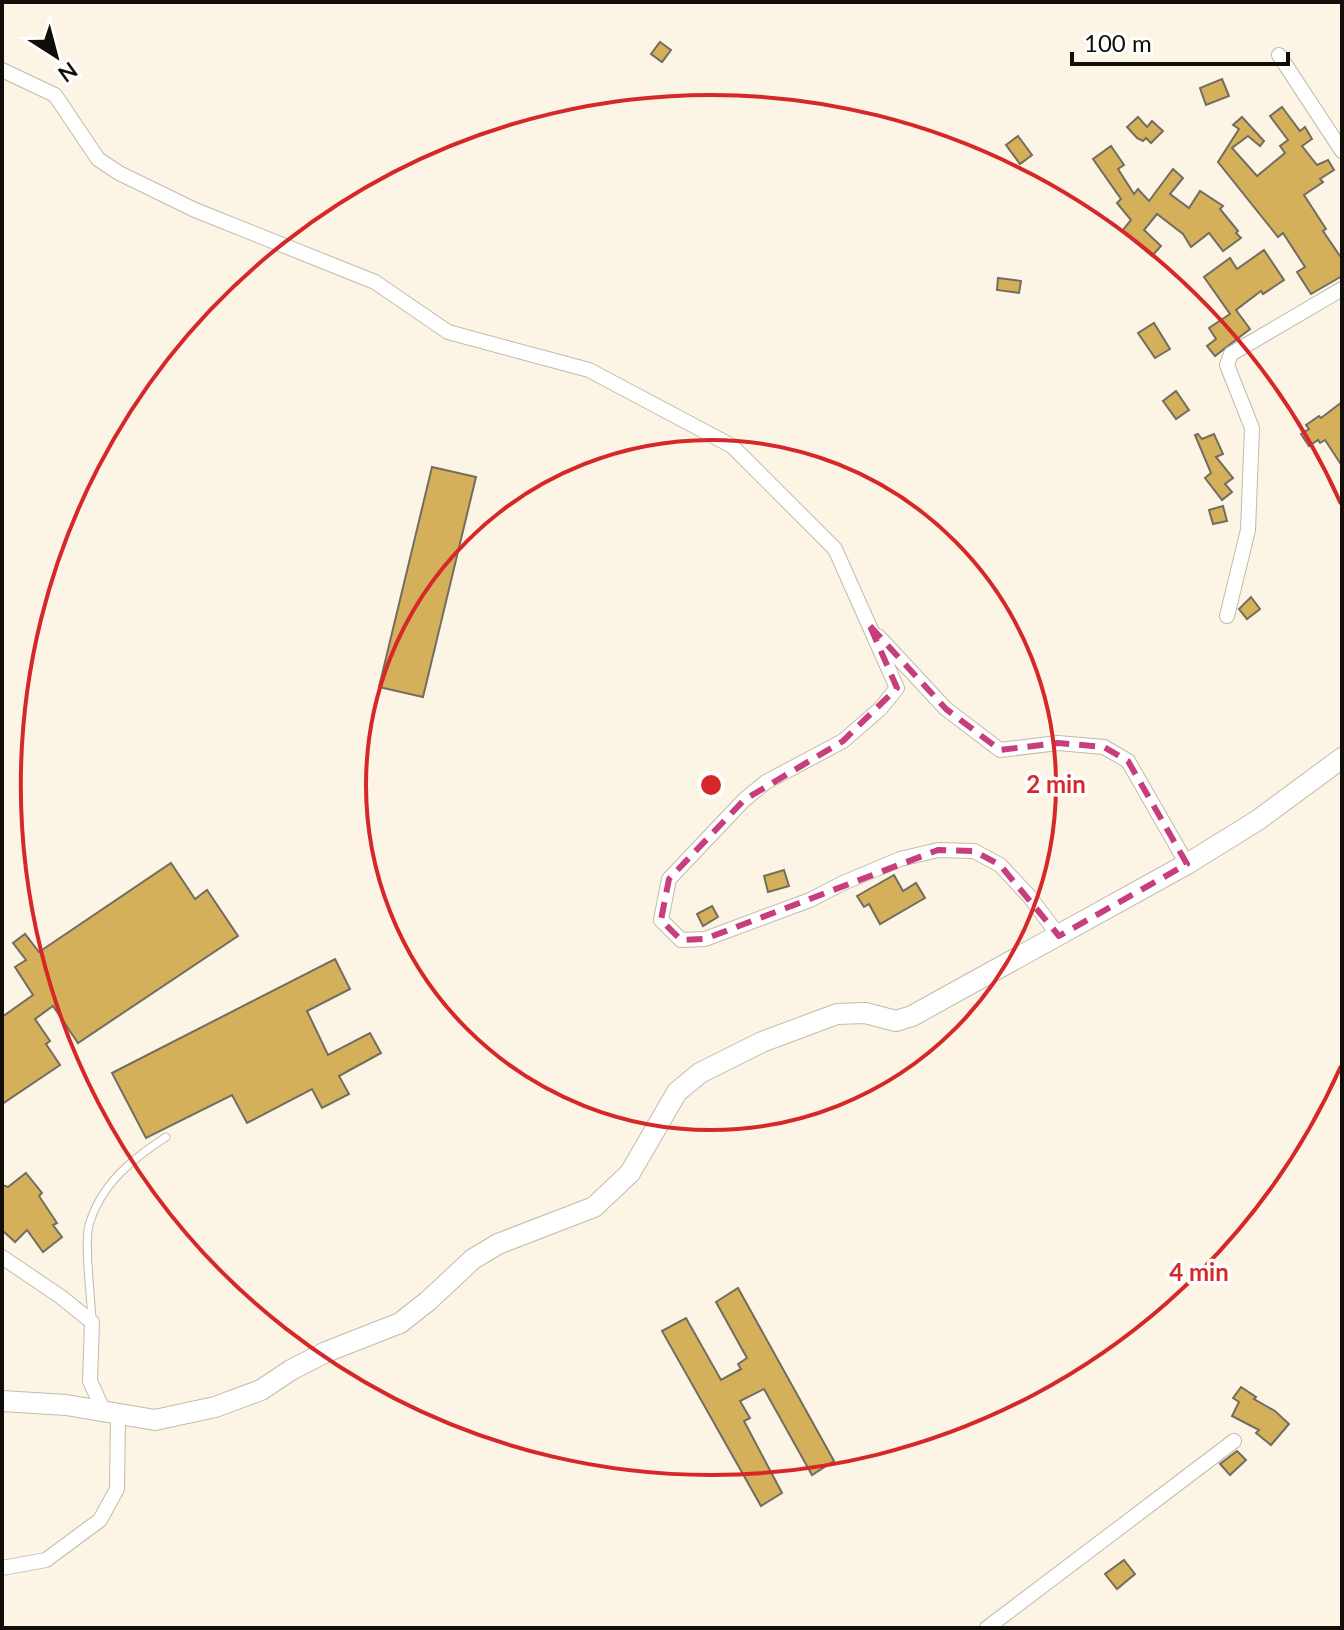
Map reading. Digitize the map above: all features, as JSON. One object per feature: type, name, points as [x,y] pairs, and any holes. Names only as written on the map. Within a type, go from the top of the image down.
[{"type":"street","points":[[1279,55],[1342,151]]},
{"type":"street","points":[[2,70],[55,95],[98,159],[119,173],[195,210],[375,282],[448,332],[589,370],[732,446],[835,549],[897,688],[880,709],[843,741],[766,782],[744,800],[669,879],[661,920],[681,940],[705,939],[810,900],[900,859],[938,850],[974,851],[1000,865],[1029,896],[1059,936]]},
{"type":"street","points":[[1227,616],[1248,530],[1252,428],[1227,365],[1231,354],[1342,289]]},
{"type":"street","points":[[870,626],[946,709],[1000,750],[1074,744],[1104,747],[1128,761],[1187,864]]},
{"type":"street","points":[[2,1401],[66,1405],[155,1420],[215,1407],[261,1390],[291,1370],[400,1323],[473,1259],[498,1244],[594,1207],[630,1173],[677,1092],[700,1073],[732,1055],[837,1014],[865,1013],[896,1021],[912,1016],[1187,864],[1258,820],[1342,758]]},
{"type":"street","points":[[2,1257],[92,1322],[90,1381],[111,1414],[117,1489],[100,1520],[46,1560],[2,1568]]},
{"type":"street","points":[[987,1628],[1234,1441]]},
{"type":"lane","points":[[92,1322],[88,1227],[108,1186],[133,1159],[166,1137]]},
{"type":"highlighted area","points":[[870,626],[946,709],[1000,750],[1058,743],[1104,747],[1128,761],[1187,864],[1059,936],[1000,865],[974,851],[938,850],[705,939],[681,940],[661,920],[669,879],[744,800],[843,741],[897,688]]},
{"type":"building","points":[[660,42],[671,50],[662,62],[651,54]]},
{"type":"building","points":[[1222,79],[1229,96],[1206,105],[1200,88]]},
{"type":"building","points":[[1282,107],[1300,131],[1305,127],[1312,139],[1302,146],[1317,165],[1328,160],[1334,170],[1304,195],[1342,259],[1342,276],[1311,294],[1297,272],[1305,267],[1283,233],[1278,237],[1218,162],[1239,129],[1233,125],[1242,117],[1264,141],[1260,146],[1248,136],[1232,148],[1257,176],[1285,153],[1280,146],[1288,140],[1270,116]]},
{"type":"building","points":[[1138,117],[1147,127],[1152,121],[1163,131],[1151,143],[1146,138],[1143,141],[1137,138],[1127,127]]},
{"type":"building","points":[[1018,136],[1032,155],[1020,164],[1006,145]]},
{"type":"building","points":[[1111,146],[1124,165],[1118,169],[1134,194],[1138,189],[1149,201],[1173,169],[1183,178],[1170,194],[1189,208],[1200,191],[1223,206],[1220,209],[1241,238],[1223,251],[1209,233],[1191,247],[1183,234],[1157,214],[1144,230],[1161,246],[1152,256],[1122,231],[1131,220],[1117,203],[1121,199],[1093,159]]},
{"type":"building","points":[[1264,250],[1284,280],[1263,294],[1261,291],[1236,310],[1250,329],[1215,356],[1207,346],[1216,339],[1209,328],[1230,314],[1204,277],[1230,258],[1237,269]]},
{"type":"building","points":[[998,278],[1021,281],[1019,293],[997,290]]},
{"type":"building","points":[[1154,323],[1170,349],[1155,358],[1138,333]]},
{"type":"building","points":[[1176,391],[1189,410],[1176,419],[1163,401]]},
{"type":"building","points":[[1342,402],[1342,466],[1325,440],[1320,443],[1318,440],[1309,446],[1301,434],[1309,429],[1306,425]]},
{"type":"building","points":[[1214,434],[1223,454],[1216,457],[1233,478],[1225,484],[1232,492],[1222,500],[1205,478],[1211,473],[1195,435],[1202,439]]},
{"type":"building","points":[[432,467],[476,477],[423,697],[379,687]]},
{"type":"building","points":[[1223,506],[1227,521],[1213,524],[1209,510]]},
{"type":"building","points":[[1251,597],[1260,609],[1247,619],[1239,609]]},
{"type":"building","points":[[171,863],[195,899],[207,890],[238,936],[78,1043],[53,1006],[35,1019],[50,1041],[46,1044],[60,1065],[2,1104],[2,1017],[33,995],[15,967],[26,960],[13,943],[25,934],[39,952]]},
{"type":"building","points":[[784,870],[789,886],[768,892],[764,876]]},
{"type":"building","points":[[894,875],[903,891],[916,883],[925,898],[880,924],[869,904],[864,907],[857,896]]},
{"type":"building","points":[[712,906],[718,917],[703,926],[697,914]]},
{"type":"building","points":[[335,959],[350,989],[307,1011],[328,1055],[370,1033],[381,1053],[339,1076],[349,1094],[322,1108],[312,1089],[247,1123],[232,1095],[146,1138],[112,1073]]},
{"type":"building","points":[[26,1173],[42,1193],[39,1196],[57,1223],[53,1225],[62,1237],[43,1252],[27,1230],[15,1242],[2,1230],[2,1185],[8,1187]]},
{"type":"building","points":[[738,1288],[834,1461],[812,1475],[764,1389],[740,1401],[750,1418],[744,1421],[782,1493],[761,1506],[662,1331],[686,1318],[721,1380],[741,1369],[738,1364],[747,1358],[716,1302]]},
{"type":"building","points":[[1241,1387],[1289,1424],[1271,1445],[1256,1433],[1259,1430],[1232,1416],[1239,1402],[1233,1398]]},
{"type":"building","points":[[1237,1451],[1246,1460],[1230,1475],[1220,1464]]},
{"type":"building","points":[[1124,1560],[1135,1574],[1117,1589],[1105,1574]]}]
